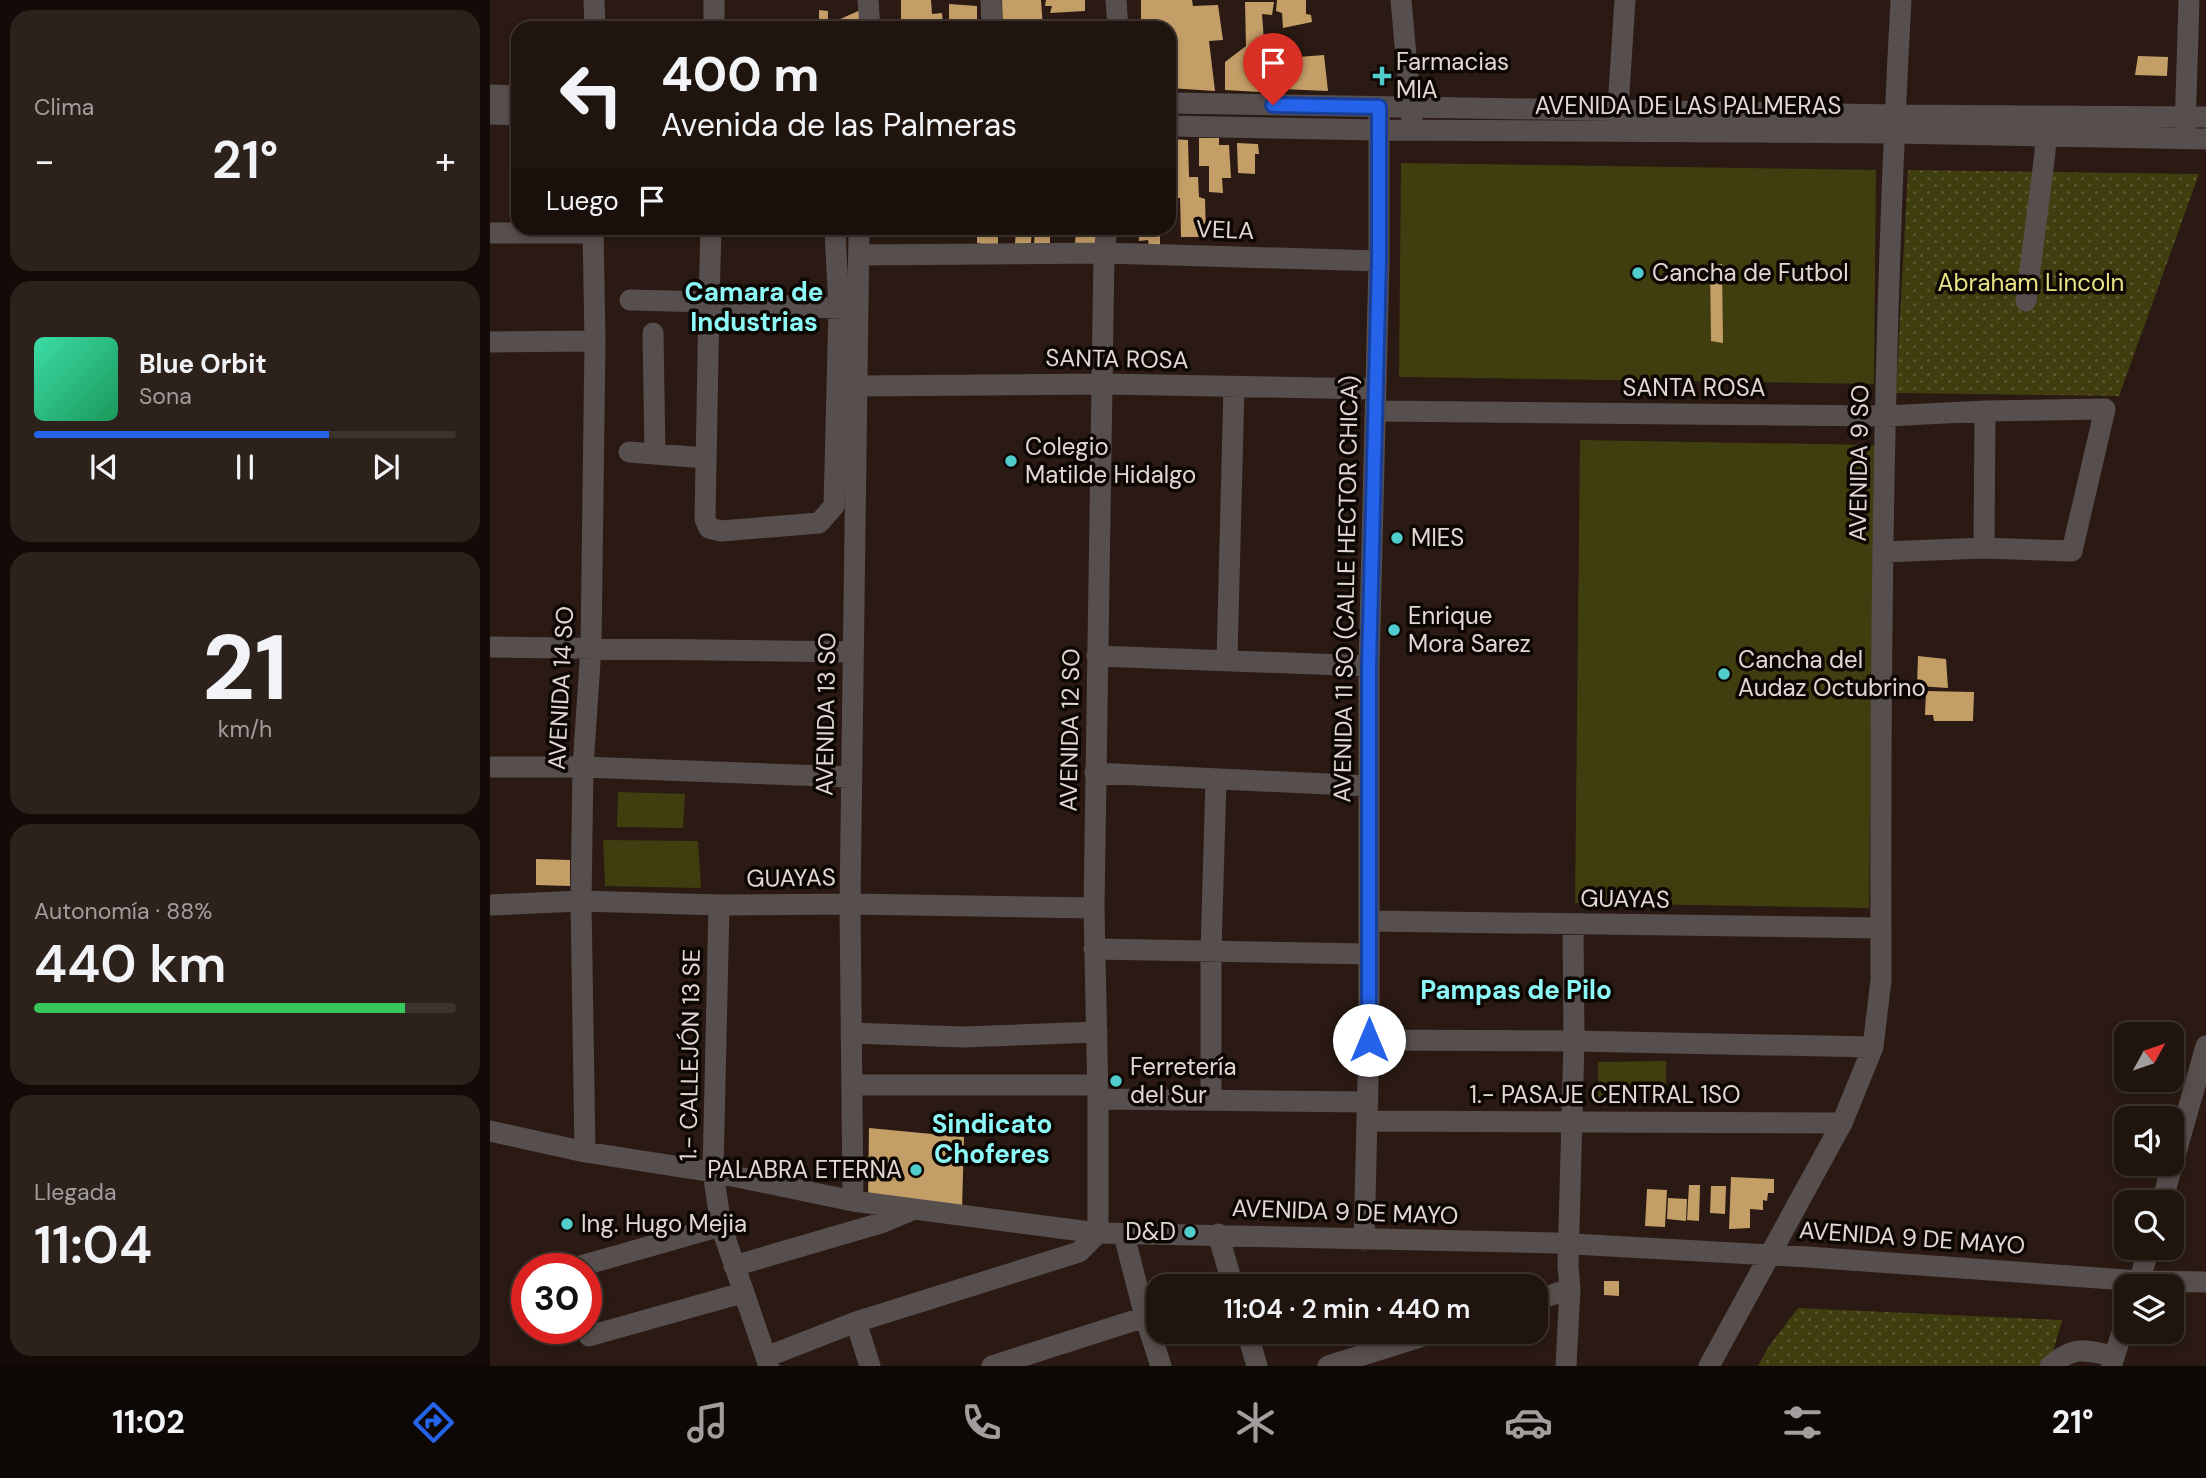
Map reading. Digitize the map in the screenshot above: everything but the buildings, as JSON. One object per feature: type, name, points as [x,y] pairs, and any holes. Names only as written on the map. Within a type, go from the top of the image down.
[{"type":"street","points":[[594,0],[595,21]]},
{"type":"street","points":[[714,0],[714,21]]},
{"type":"street","points":[[869,0],[870,21]]},
{"type":"street","points":[[991,0],[992,21]]},
{"type":"street","points":[[1116,0],[1118,21]]},
{"type":"street","points":[[1401,0],[1413,131]]},
{"type":"street","points":[[1617,121],[1625,0]]},
{"type":"street","name":"AVENIDA 9 SO","points":[[1709,1366],[1842,1123],[1873,1047],[1881,980],[1883,552],[1901,0]]},
{"type":"street","points":[[2189,0],[2195,139]]},
{"type":"street","points":[[490,95],[511,96]]},
{"type":"street","name":"AVENIDA DE LAS PALMERAS","points":[[1176,103],[1379,107],[1617,121],[2046,126],[2196,117]]},
{"type":"street","name":"AVENIDA 11 SO (CALLE HECTOR CHICA)","points":[[1364,1240],[1369,1040],[1369,666],[1379,261],[1379,107]]},
{"type":"street","points":[[490,114],[511,115]]},
{"type":"street","name":"AVENIDA DE LAS PALMERAS","points":[[1176,126],[1413,131],[1617,121]]},
{"type":"street","points":[[2026,301],[2046,126]]},
{"type":"street","name":"AVENIDA DE LAS PALMERAS","points":[[2046,126],[2195,139]]},
{"type":"street","points":[[490,233],[511,232]]},
{"type":"street","name":"AVENIDA 14 SO","points":[[585,1152],[581,901],[583,767],[591,647],[595,341],[592,235]]},
{"type":"street","points":[[711,235],[705,519],[709,527],[721,531],[819,523],[834,506],[849,309],[836,235]]},
{"type":"street","name":"AVENIDA 13 SO","points":[[853,1201],[850,904],[857,386],[849,309],[860,255],[859,235]]},
{"type":"street","name":"AVENIDA 12 SO","points":[[1098,1233],[1094,948],[1095,773],[1104,253],[1107,235]]},
{"type":"street","name":"VELA","points":[[860,255],[1104,253],[1379,261]]},
{"type":"street","points":[[629,300],[849,309]]},
{"type":"street","points":[[653,333],[655,454]]},
{"type":"street","points":[[490,342],[595,341]]},
{"type":"street","name":"SANTA ROSA","points":[[857,386],[1103,384],[1376,389]]},
{"type":"street","points":[[1227,659],[1234,387]]},
{"type":"street","name":"SANTA ROSA","points":[[1376,411],[1886,416],[2105,409],[2072,551],[1984,548]]},
{"type":"street","points":[[1883,552],[1984,548],[1985,411]]},
{"type":"street","points":[[629,452],[706,458]]},
{"type":"street","points":[[490,647],[853,652]]},
{"type":"street","points":[[1097,656],[1369,666]]},
{"type":"street","points":[[490,767],[583,767],[852,778]]},
{"type":"street","points":[[1095,773],[1369,786]]},
{"type":"street","points":[[1211,1100],[1211,951],[1216,779]]},
{"type":"street","name":"GUAYAS","points":[[490,905],[581,901],[719,905],[1094,908]]},
{"type":"street","name":"1.- CALLEJÓN 13 SE","points":[[719,905],[713,1172],[721,1226],[767,1361]]},
{"type":"street","name":"GUAYAS","points":[[1369,921],[1881,928]]},
{"type":"street","points":[[1566,1366],[1570,1289],[1574,1041],[1573,924]]},
{"type":"street","points":[[1094,948],[1369,954]]},
{"type":"street","points":[[850,1033],[963,1037],[1097,1032]]},
{"type":"street","points":[[1369,1040],[1873,1047]]},
{"type":"street","points":[[2165,1190],[2206,1046]]},
{"type":"street","name":"1.- PASAJE CENTRAL 1SO","points":[[852,1085],[1098,1092],[1368,1112],[1571,1121],[1842,1123]]},
{"type":"street","name":"AVENIDA 9 DE MAYO","points":[[490,1131],[585,1152],[713,1172],[853,1201],[1098,1233],[1569,1243],[1771,1255],[2114,1282]]},
{"type":"street","points":[[734,1266],[881,1223],[915,1209]]},
{"type":"street","points":[[602,1260],[721,1226]]},
{"type":"street","points":[[767,1361],[856,1322],[1079,1252],[1098,1233]]},
{"type":"street","points":[[1218,1234],[1230,1274]]},
{"type":"street","points":[[1124,1235],[1161,1366]]},
{"type":"street","name":"AVENIDA 9 DE MAYO","points":[[2184,1283],[2206,1282]]},
{"type":"street","points":[[1548,1296],[1570,1289]]},
{"type":"street","points":[[602,1332],[742,1293]]},
{"type":"street","points":[[992,1366],[1145,1317]]},
{"type":"street","points":[[856,1322],[870,1366]]},
{"type":"street","points":[[1251,1344],[1257,1366]]},
{"type":"street","points":[[1328,1366],[1398,1344]]},
{"type":"street","points":[[2050,1366],[2074,1350],[2083,1349],[2113,1361],[2119,1344]]},
{"type":"green space","name":"Cancha de Futbol","points":[[1401,163],[1876,170],[1874,384],[1399,377]]},
{"type":"green space","name":"Abraham Lincoln","points":[[1908,170],[2199,174],[2119,396],[1896,393]]},
{"type":"green space","name":"Cancha del Audaz Octubrino","points":[[1580,440],[1874,445],[1869,908],[1575,903]]},
{"type":"green space","points":[[618,792],[685,794],[683,828],[617,827]]},
{"type":"green space","points":[[603,840],[698,841],[701,888],[605,886]]},
{"type":"green space","points":[[1666,1061],[1666,1097],[1598,1098],[1598,1062]]},
{"type":"green space","points":[[1798,1308],[2062,1320],[2049,1366],[1758,1366],[1769,1346]]},
{"type":"place","name":"Farmacias MIA","points":[[1382,76]]},
{"type":"place","name":"Cancha de Futbol","points":[[1638,273]]},
{"type":"place","name":"Colegio Matilde Hidalgo","points":[[1011,461]]},
{"type":"place","name":"MIES","points":[[1397,538]]},
{"type":"place","name":"Enrique Mora Sarez","points":[[1394,630]]},
{"type":"place","name":"Cancha del Audaz Octubrino","points":[[1724,674]]},
{"type":"place","name":"Ferretería del Sur","points":[[1116,1081]]},
{"type":"place","name":"PALABRA ETERNA","points":[[916,1170]]},
{"type":"place","name":"Ing. Hugo Mejia","points":[[567,1224]]},
{"type":"place","name":"D&D","points":[[1190,1232]]},
{"type":"district","name":"Camara de Industrias","points":[[754,307]]},
{"type":"district","name":"Pampas de Pilo","points":[[1516,990]]},
{"type":"district","name":"Sindicato Choferes","points":[[992,1139]]},
{"type":"route","points":[[1273,105],[1379,107],[1379,261],[1369,666],[1369,1040]]}]
